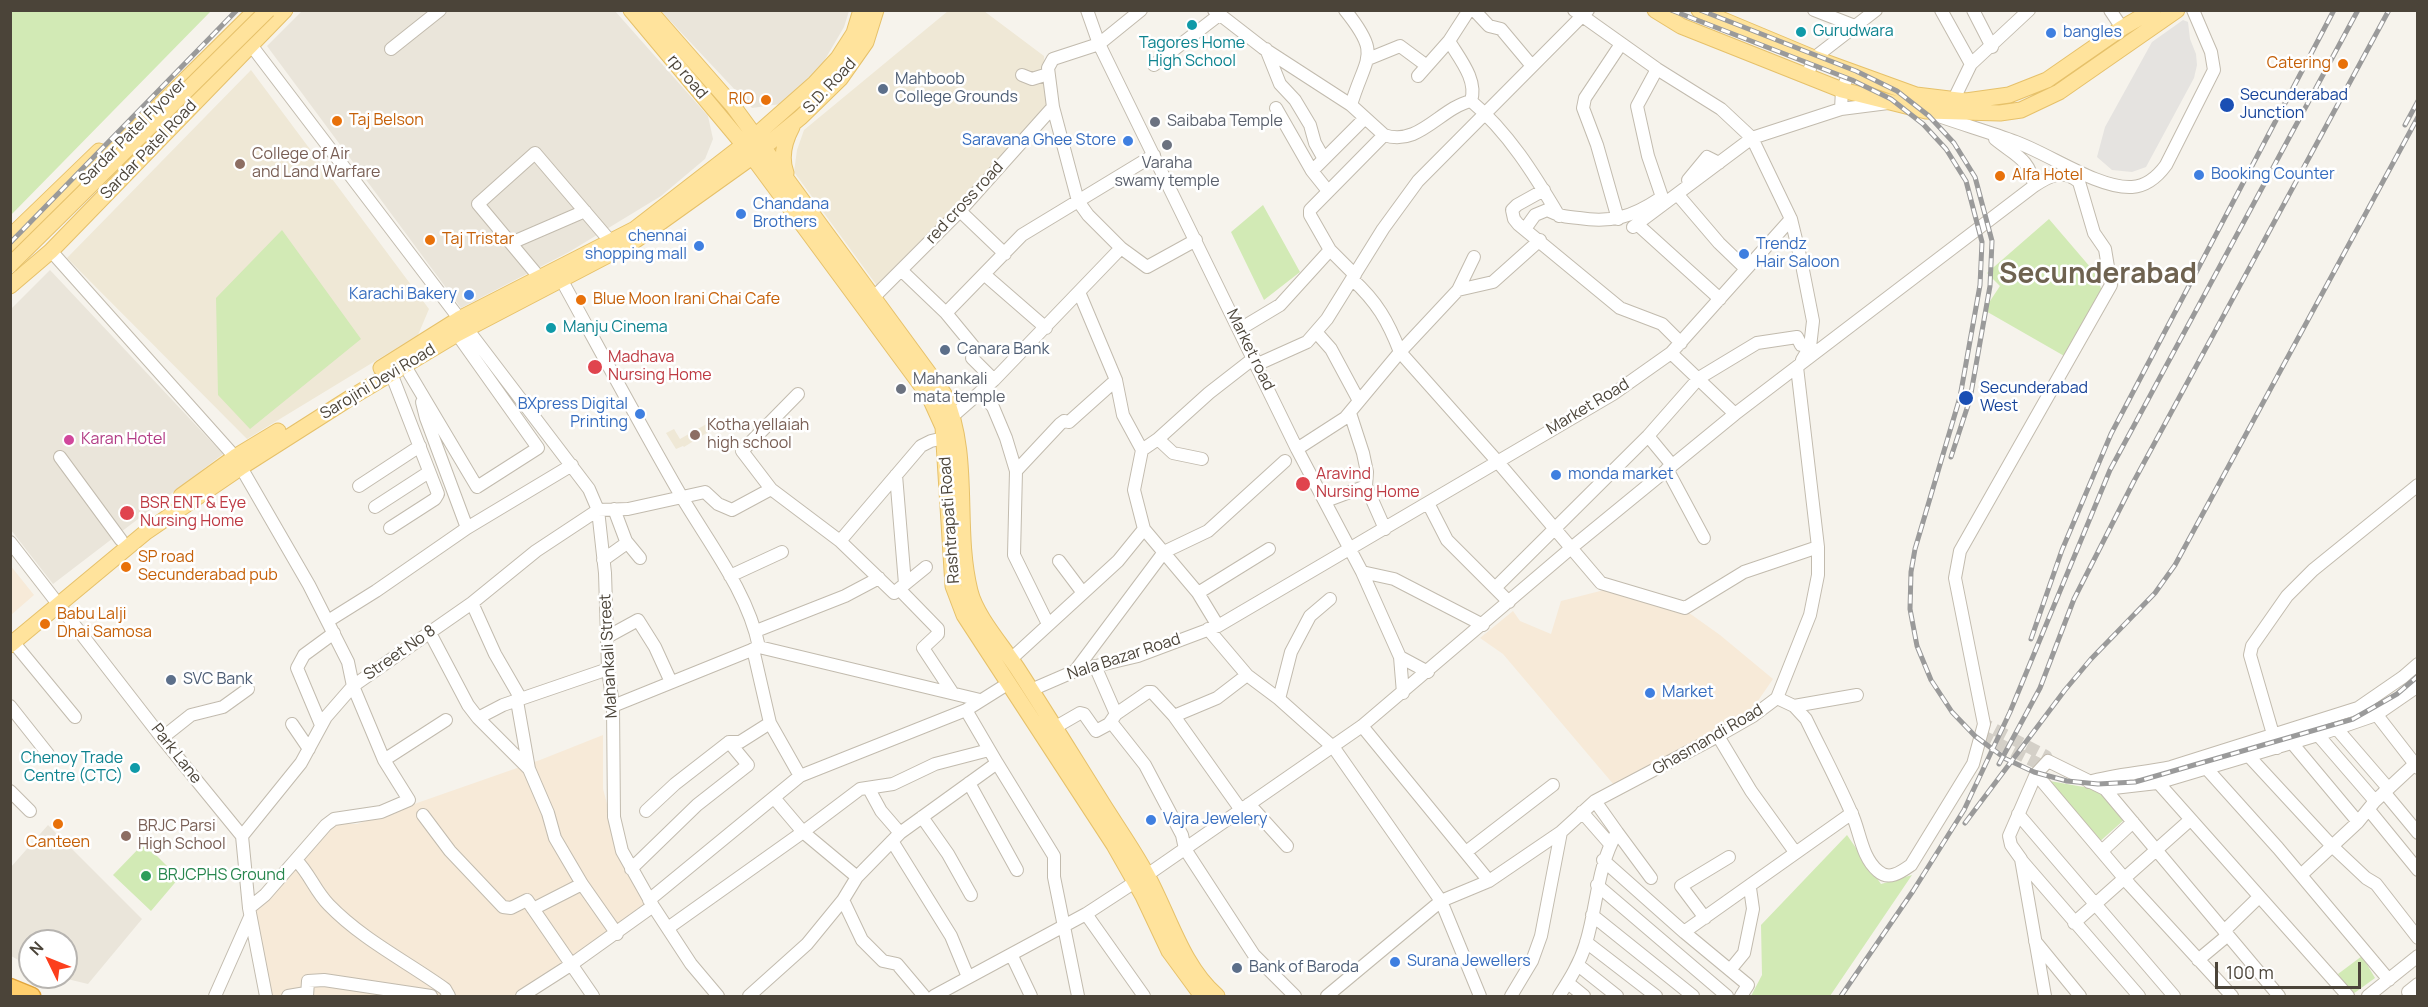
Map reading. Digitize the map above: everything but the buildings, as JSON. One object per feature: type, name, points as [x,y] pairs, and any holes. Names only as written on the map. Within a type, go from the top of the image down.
[{"type":"highway","points":[[10,987],[32,996]]},
{"type":"main road","name":"Sardar Patel Road","points":[[10,237],[243,10]]},
{"type":"main road","points":[[258,10],[270,17]]},
{"type":"main road","name":"Sardar Patel Flyover","points":[[10,253],[258,10]]},
{"type":"main road","name":"Sardar Patel Road","points":[[10,286],[51,251],[251,45],[270,17],[285,10]]},
{"type":"main road","name":"rp road","points":[[631,10],[719,116],[754,146]]},
{"type":"main road","name":"rp road","points":[[648,10],[733,106],[754,146]]},
{"type":"main road","name":"S.D. Road","points":[[754,146],[779,115],[815,83],[838,58],[854,33],[861,10]]},
{"type":"main road","name":"S.D. Road","points":[[754,146],[801,117],[840,79],[861,52],[876,10]]},
{"type":"main road","points":[[1655,10],[1681,26],[1842,90],[1926,111],[2000,113],[2030,106],[2059,92],[2177,10]]},
{"type":"main road","points":[[1699,10],[1814,58],[1916,95],[1953,101],[1996,98],[2036,85],[2076,62],[2122,28],[2153,10]]},
{"type":"main road","name":"Sardar Patel Flyover","points":[[10,265],[270,17]]},
{"type":"main road","points":[[733,106],[748,117],[759,121],[779,115]]},
{"type":"main road","points":[[712,168],[726,148],[728,140],[726,129],[719,116]]},
{"type":"main road","points":[[789,182],[784,168],[785,141],[791,128],[801,117]]},
{"type":"main road","name":"Sarojini Devi Road","points":[[12,640],[121,540],[237,462],[461,327],[539,277],[635,229],[712,168],[754,146]]},
{"type":"main road","name":"Sarojini Devi Road","points":[[56,601],[237,462],[398,370],[461,327],[561,279],[641,236],[754,146]]},
{"type":"main road","name":"Rashtrapati Road","points":[[754,146],[789,182],[945,394],[954,415],[960,448],[958,569],[952,586],[964,615],[1141,878],[1169,951],[1202,996]]},
{"type":"main road","name":"Rashtrapati Road","points":[[754,146],[929,396],[938,414],[944,438],[958,569],[978,611],[1031,690],[1185,953],[1202,980],[1217,996]]},
{"type":"street","points":[[391,49],[440,10]]},
{"type":"street","name":"Market road","points":[[1087,10],[1099,44],[1256,361],[1297,449],[1362,572],[1400,657],[1403,693]]},
{"type":"street","points":[[1141,10],[1099,44],[1053,59],[1048,68],[1053,107],[1078,201],[1088,215],[1121,248],[1147,267],[1196,240]]},
{"type":"street","points":[[1345,10],[1366,40],[1368,59],[1351,105]]},
{"type":"street","points":[[1418,76],[1449,41],[1469,10]]},
{"type":"street","points":[[1474,10],[1489,26],[1501,29],[1532,66]]},
{"type":"street","points":[[1815,10],[1855,26]]},
{"type":"street","points":[[1807,76],[1814,58],[1876,10]]},
{"type":"street","points":[[1941,10],[1971,64]]},
{"type":"street","points":[[1973,10],[1992,46]]},
{"type":"street","points":[[1953,101],[1971,64],[2029,10]]},
{"type":"street","points":[[2110,10],[2122,28]]},
{"type":"street","points":[[1926,111],[2029,148],[2109,183],[2131,187],[2149,182],[2159,175],[2175,149],[2214,70],[2211,52],[2193,10]]},
{"type":"street","points":[[1154,65],[1217,13],[1266,50],[1351,105],[1384,135],[1396,138],[1425,130],[1460,103],[1471,100]]},
{"type":"street","points":[[1142,450],[1158,439],[1209,393],[1256,361],[1307,342],[1327,319],[1383,229],[1418,181],[1582,13],[1657,69],[1721,109],[1752,138],[1791,219],[1802,261],[1813,321],[1810,347],[1797,367]]},
{"type":"street","points":[[1449,41],[1473,87],[1471,100]]},
{"type":"street","points":[[1618,219],[1597,145],[1582,108],[1585,98],[1621,44]]},
{"type":"street","points":[[251,45],[461,327],[538,448],[477,487],[419,390],[398,370]]},
{"type":"street","points":[[1368,59],[1400,46],[1427,66]]},
{"type":"street","points":[[1266,50],[1280,84],[1295,99],[1310,125],[1324,159]]},
{"type":"street","points":[[1657,69],[1637,105],[1648,156],[1662,197]]},
{"type":"street","points":[[1841,109],[1842,90],[1850,71]]},
{"type":"street","points":[[1022,75],[1032,79],[1048,74]]},
{"type":"street","points":[[1471,100],[1485,112],[1533,171],[1559,217]]},
{"type":"street","points":[[1720,299],[1635,226],[1752,138],[1841,109],[1892,102]]},
{"type":"street","name":"red cross road","points":[[874,297],[960,211],[1053,107]]},
{"type":"street","points":[[1276,108],[1312,171],[1328,191]]},
{"type":"street","points":[[1312,171],[1365,118]]},
{"type":"street","points":[[1989,134],[2025,161],[2034,186]]},
{"type":"street","points":[[1384,135],[1310,210],[1310,215],[1330,250],[1376,303],[1393,331],[1400,352],[1601,583],[1685,608],[1744,572],[1818,547]]},
{"type":"street","points":[[539,277],[478,204],[535,153],[611,242]]},
{"type":"street","points":[[945,313],[1022,235],[1154,155]]},
{"type":"street","points":[[1526,229],[1535,215],[1547,210],[1559,217],[1590,220],[1618,219],[1646,208],[1692,178],[1707,157],[1719,163]]},
{"type":"street","points":[[934,996],[1086,914],[1334,747],[1403,693],[1570,549],[1735,414],[2034,186],[2049,176],[2063,173],[2073,177],[2079,182],[2094,233],[2105,249],[2111,285],[1960,551],[1955,578],[1984,724],[1972,764],[1911,865],[1897,874],[1886,876],[1878,872],[1865,853],[1852,813],[1806,719],[1794,706],[1777,698]]},
{"type":"street","points":[[1544,190],[1517,205],[1512,210],[1514,219],[1620,308],[1662,324],[1680,343]]},
{"type":"street","points":[[1678,195],[1719,243],[1746,269]]},
{"type":"street","points":[[511,243],[585,211]]},
{"type":"street","points":[[960,211],[1005,254]]},
{"type":"street","name":"Market Road","points":[[1349,550],[1613,394],[1671,353],[1791,219]]},
{"type":"street","points":[[1458,290],[1493,282],[1540,240]]},
{"type":"street","points":[[954,415],[994,380],[1046,328],[1121,248]]},
{"type":"street","points":[[1240,329],[1280,305],[1330,250]]},
{"type":"street","points":[[51,251],[237,462],[328,621],[348,662],[353,686],[384,760],[409,800],[381,812],[334,819],[326,825],[250,912],[215,996]]},
{"type":"street","points":[[1297,449],[1339,423],[1350,413],[1400,352],[1458,290],[1474,256]]},
{"type":"street","points":[[901,270],[945,313],[974,347],[972,358],[994,380]]},
{"type":"street","points":[[985,274],[1046,328]]},
{"type":"street","points":[[561,279],[681,496],[730,576],[756,632],[756,648],[771,723],[800,776]]},
{"type":"street","points":[[1079,292],[1116,380],[1123,415],[1142,450],[1134,490],[1144,530],[1198,593],[1213,627],[1247,675],[1279,699],[1334,747],[1441,901],[1480,996]]},
{"type":"street","name":"Mahankali Street","points":[[461,327],[572,465],[589,489],[598,510],[603,560],[608,669],[613,706],[614,817],[622,850],[651,903],[691,964],[718,996]]},
{"type":"street","points":[[1316,332],[1331,349],[1359,401]]},
{"type":"street","points":[[1496,587],[1648,436],[1699,378],[1757,343],[1797,337],[1801,345],[1810,347]]},
{"type":"street","points":[[1671,353],[1735,414]]},
{"type":"street","name":"Ghasmandi Road","points":[[1327,996],[1441,901],[1489,881],[1561,832],[1595,801],[1718,736],[1753,716],[1777,698],[1810,615],[1818,574],[1818,547],[1797,367]]},
{"type":"street","points":[[390,528],[437,497],[398,370]]},
{"type":"street","points":[[1016,471],[1060,424],[1064,421],[1069,422],[1116,380]]},
{"type":"street","points":[[419,390],[426,418],[467,528]]},
{"type":"street","points":[[980,392],[993,407],[1016,471],[1014,555],[1048,624]]},
{"type":"street","points":[[798,394],[742,451],[771,489],[840,541],[893,592],[926,567]]},
{"type":"street","points":[[1350,413],[1364,453],[1367,472],[1366,486],[1385,529]]},
{"type":"street","points":[[1648,436],[1669,467],[1704,538]]},
{"type":"street","points":[[840,541],[921,446],[944,438]]},
{"type":"street","points":[[1158,439],[1173,453],[1202,459]]},
{"type":"street","points":[[360,486],[420,446]]},
{"type":"street","points":[[60,457],[121,540]]},
{"type":"street","points":[[1075,671],[1164,552],[1208,531],[1285,460]]},
{"type":"street","points":[[328,621],[467,528],[572,465]]},
{"type":"street","points":[[375,507],[429,472]]},
{"type":"street","points":[[896,475],[902,586],[938,629],[938,634],[923,648],[952,692]]},
{"type":"street","points":[[2275,742],[2250,655],[2252,646],[2287,596],[2313,570],[2418,485]]},
{"type":"street","points":[[1326,501],[1366,486]]},
{"type":"street","points":[[598,510],[651,504],[705,492],[718,504],[732,510],[771,489]]},
{"type":"street","points":[[1428,503],[1447,540],[1509,602]]},
{"type":"street","points":[[614,509],[626,541],[640,558]]},
{"type":"street","name":"Street No 8","points":[[242,836],[301,763],[321,725],[353,686],[472,603],[536,551],[598,510]]},
{"type":"street","points":[[1011,659],[1118,561],[1144,530]]},
{"type":"street","points":[[603,560],[624,545],[626,541]]},
{"type":"street","name":"Park Lane","points":[[10,542],[162,738],[242,836]]},
{"type":"street","points":[[1198,593],[1269,549]]},
{"type":"street","name":"Nala Bazar Road","points":[[1031,690],[1075,671],[1138,656],[1213,627],[1349,550]]},
{"type":"street","points":[[730,576],[782,552]]},
{"type":"street","points":[[1059,561],[1083,593]]},
{"type":"street","points":[[1362,572],[1394,579],[1482,624]]},
{"type":"street","points":[[756,632],[845,596],[879,578]]},
{"type":"street","points":[[1279,699],[1291,652],[1310,615],[1330,599]]},
{"type":"street","points":[[472,603],[519,700],[529,769],[548,813],[555,838],[582,884],[617,934]]},
{"type":"street","points":[[607,636],[638,620],[655,647],[671,682]]},
{"type":"street","points":[[321,725],[297,668],[300,660],[309,650],[334,633]]},
{"type":"street","points":[[430,633],[468,705],[529,769]]},
{"type":"street","points":[[12,640],[75,717]]},
{"type":"street","points":[[613,706],[756,648],[980,700]]},
{"type":"street","points":[[1400,657],[1428,672]]},
{"type":"street","points":[[2105,789],[2275,742],[2358,708],[2418,664]]},
{"type":"street","points":[[1095,666],[1113,718],[1145,765],[1182,836],[1185,849],[1254,955],[1295,996]]},
{"type":"street","points":[[478,718],[519,700],[608,669]]},
{"type":"street","points":[[1174,716],[1217,698],[1247,675]]},
{"type":"street","points":[[522,996],[617,934],[800,776],[966,710],[1009,683]]},
{"type":"street","points":[[2275,742],[2292,743],[2376,715],[2418,686]]},
{"type":"street","points":[[162,738],[191,715],[223,707],[248,689]]},
{"type":"street","points":[[1054,728],[1080,712],[1096,731],[1148,692],[1152,692],[1174,716],[1245,807],[1287,846]]},
{"type":"street","points":[[1794,706],[1857,695]]},
{"type":"street","points":[[2301,875],[2416,764],[2367,702]]},
{"type":"street","points":[[10,706],[48,754]]},
{"type":"street","points":[[966,710],[1053,856],[1054,877],[1078,996]]},
{"type":"street","points":[[384,760],[446,720]]},
{"type":"street","points":[[646,811],[675,784],[729,742],[740,742],[771,723]]},
{"type":"street","points":[[292,724],[309,749]]},
{"type":"street","points":[[1362,726],[1489,881]]},
{"type":"street","points":[[2337,729],[2379,798],[2418,870]]},
{"type":"street","points":[[2318,735],[2379,798],[2418,833]]},
{"type":"street","points":[[1718,736],[1751,791],[1795,852]]},
{"type":"street","points":[[631,869],[697,805],[748,765],[729,742]]},
{"type":"street","points":[[2292,743],[2358,822]]},
{"type":"street","points":[[668,928],[860,789],[893,784],[934,764],[989,750]]},
{"type":"street","points":[[2089,782],[2109,776],[2153,777],[2207,769],[2244,751]]},
{"type":"street","points":[[2244,751],[2332,846],[2366,878],[2376,884],[2418,938]]},
{"type":"street","points":[[2139,996],[2021,860],[2012,845],[2009,836],[2036,774],[2048,761],[2105,789],[2279,996]]},
{"type":"street","points":[[749,996],[807,944],[843,900],[857,877],[896,837],[997,763]]},
{"type":"street","points":[[2207,769],[2301,875],[2389,980]]},
{"type":"street","points":[[2036,774],[2124,878],[2229,996]]},
{"type":"street","points":[[2153,777],[2348,996]]},
{"type":"street","points":[[969,783],[1017,870]]},
{"type":"street","points":[[1466,852],[1553,785]]},
{"type":"street","points":[[869,789],[951,936],[968,977]]},
{"type":"street","points":[[10,791],[30,811]]},
{"type":"street","points":[[775,799],[803,832],[857,877]]},
{"type":"street","points":[[1595,801],[1652,878]]},
{"type":"street","points":[[1582,812],[1610,844]]},
{"type":"street","points":[[1684,932],[1750,888],[1795,852],[1852,813]]},
{"type":"street","points":[[2019,814],[2174,996]]},
{"type":"street","points":[[423,815],[450,851],[503,907],[511,908],[527,900],[592,996]]},
{"type":"street","points":[[922,817],[948,854],[971,895]]},
{"type":"street","points":[[2074,922],[2190,820]]},
{"type":"street","points":[[2102,851],[2133,822]]},
{"type":"street","points":[[1511,996],[1532,961],[1540,936],[1561,832]]},
{"type":"street","points":[[1559,996],[1578,965],[1586,942],[1603,860],[1617,832]]},
{"type":"street","points":[[242,836],[250,912],[266,996]]},
{"type":"street","points":[[1705,918],[1681,886],[1729,857]]},
{"type":"street","points":[[296,860],[312,878],[329,905],[375,944],[445,989],[449,996]]},
{"type":"street","points":[[1603,860],[1748,985],[1741,996]]},
{"type":"street","points":[[2021,860],[2045,996]]},
{"type":"street","points":[[533,909],[582,884]]},
{"type":"street","points":[[1597,885],[1727,996]]},
{"type":"street","points":[[1730,970],[1744,953],[1753,909],[1750,888]]},
{"type":"street","points":[[2198,960],[2259,897]]},
{"type":"street","points":[[843,900],[862,939],[883,961],[897,964],[924,996]]},
{"type":"street","points":[[1086,914],[1137,994]]},
{"type":"street","points":[[1592,915],[1694,996]]},
{"type":"street","points":[[2034,940],[2080,996]]},
{"type":"street","points":[[1586,942],[1656,996]]},
{"type":"street","points":[[1011,956],[1031,996]]},
{"type":"street","points":[[2376,994],[2418,956]]},
{"type":"street","points":[[1578,965],[1617,996]]},
{"type":"street","points":[[288,996],[306,995],[308,981],[324,980],[431,996]]},
{"type":"street","points":[[1568,983],[1584,996]]},
{"type":"street","points":[[956,984],[962,996]]},
{"type":"street","points":[[2412,996],[2408,992],[2418,984]]},
{"type":"shaded area","points":[[302,11],[615,11],[708,116],[713,139],[705,159],[661,196],[569,252],[461,308],[267,46]]},
{"type":"shaded area","points":[[661,11],[849,11],[844,27],[820,68],[781,104],[752,108]]},
{"type":"shaded area","points":[[948,11],[984,11],[1044,56],[1047,116],[878,287],[794,172],[797,150],[804,130]]},
{"type":"shaded area","points":[[2183,20],[2188,22],[2190,39],[2196,54],[2197,65],[2194,78],[2146,167],[2132,172],[2112,170],[2097,157],[2105,127],[2152,42]]},
{"type":"shaded area","name":"College of Air and Land Warfare","points":[[251,70],[429,309],[418,335],[247,439],[67,258]]},
{"type":"shaded area","points":[[50,270],[223,454],[53,584],[11,530],[11,309]]},
{"type":"shaded area","name":"Kotha yellaiah high school","points":[[710,422],[713,429],[684,447],[676,449],[666,433],[674,429],[680,439]]},
{"type":"shaded area","points":[[10,565],[34,595],[11,615],[10,615]]},
{"type":"shaded area","name":"Market","points":[[1608,589],[1685,610],[1720,635],[1773,679],[1753,708],[1736,723],[1614,785],[1503,654],[1480,638],[1513,611],[1520,621],[1551,634],[1561,601]]},
{"type":"shaded area","points":[[603,735],[603,789],[619,847],[647,906],[519,996],[269,996],[250,907],[330,824],[357,824],[540,760]]},
{"type":"shaded area","points":[[48,825],[142,919],[88,984],[78,982],[78,929],[18,929],[18,960],[11,956],[11,867]]},
{"type":"green space","points":[[10,11],[211,11],[11,215]]},
{"type":"green space","points":[[1263,205],[1300,272],[1264,300],[1231,232]]},
{"type":"green space","points":[[2049,219],[2097,275],[2102,292],[2066,357],[1984,310],[2000,286],[1987,273]]},
{"type":"green space","points":[[282,230],[361,339],[250,429],[218,395],[216,298]]},
{"type":"green space","points":[[2044,780],[2101,790],[2125,819],[2097,844]]},
{"type":"green space","points":[[1847,835],[1881,884],[1912,875],[1830,996],[1751,996],[1762,975],[1761,925]]},
{"type":"green space","name":"BRJCPHS Ground","points":[[144,843],[179,878],[151,911],[113,875]]},
{"type":"green space","points":[[2362,956],[2375,978],[2353,994],[2338,974]]},
{"type":"tunnel","points":[[1981,735],[2041,765],[2048,761],[2046,756],[1984,724]]},
{"type":"railway","points":[[10,243],[237,10]]},
{"type":"railway","points":[[1671,10],[1852,80],[1891,99],[1923,124],[1946,149],[1966,181],[1982,242],[1980,285],[1960,397],[1915,549],[1911,572],[1910,609],[1917,646],[1931,680],[1952,712],[1975,736],[2006,759],[2034,772],[2067,781],[2098,784],[2135,782],[2353,719],[2397,694],[2418,676]]},
{"type":"railway","points":[[1700,10],[1856,71],[1897,91],[1929,116],[1954,143],[1975,177],[1992,241],[1990,286],[1970,399],[1951,457]]},
{"type":"railway","points":[[2031,639],[2062,550],[2111,434],[2334,10]]},
{"type":"railway","points":[[1841,996],[1913,891],[1964,810],[2010,712],[2110,470],[2358,10]]},
{"type":"railway","points":[[1999,764],[2040,688],[2074,599],[2134,481],[2389,10]]},
{"type":"railway","points":[[2405,125],[2418,101]]},
{"type":"railway","points":[[1965,823],[2065,690],[2091,659],[2155,593],[2175,565],[2418,117]]},
{"type":"place","name":"Tagores Home High School","points":[[1192,25]]},
{"type":"place","name":"Gurudwara","points":[[1801,32]]},
{"type":"place","name":"bangles","points":[[2051,33]]},
{"type":"place","name":"Catering","points":[[2343,64]]},
{"type":"place","name":"Mahboob College Grounds","points":[[883,89]]},
{"type":"place","name":"RIO","points":[[766,100]]},
{"type":"place","name":"Secunderabad Junction","points":[[2227,105]]},
{"type":"place","name":"Taj Belson","points":[[337,121]]},
{"type":"place","name":"Saibaba Temple","points":[[1155,122]]},
{"type":"place","name":"Saravana Ghee Store","points":[[1128,141]]},
{"type":"place","name":"Varaha swamy temple","points":[[1167,145]]},
{"type":"place","name":"College of Air and Land Warfare","points":[[240,164]]},
{"type":"place","name":"Booking Counter","points":[[2199,175]]},
{"type":"place","name":"Alfa Hotel","points":[[2000,176]]},
{"type":"place","name":"Chandana Brothers","points":[[741,214]]},
{"type":"place","name":"Taj Tristar","points":[[430,240]]},
{"type":"place","name":"chennai shopping mall","points":[[699,246]]},
{"type":"place","name":"Trendz Hair Saloon","points":[[1744,254]]},
{"type":"place","name":"Karachi Bakery","points":[[469,295]]},
{"type":"place","name":"Blue Moon Irani Chai Cafe","points":[[581,300]]},
{"type":"place","name":"Manju Cinema","points":[[551,328]]},
{"type":"place","name":"Canara Bank","points":[[945,350]]},
{"type":"place","name":"Madhava Nursing Home","points":[[595,367]]},
{"type":"place","name":"Mahankali mata temple","points":[[901,389]]},
{"type":"place","name":"Secunderabad West","points":[[1966,398]]},
{"type":"place","name":"BXpress Digital Printing","points":[[640,414]]},
{"type":"place","name":"Kotha yellaiah high school","points":[[695,435]]},
{"type":"place","name":"Karan Hotel","points":[[69,440]]},
{"type":"place","name":"monda market","points":[[1556,475]]},
{"type":"place","name":"Aravind Nursing Home","points":[[1303,484]]},
{"type":"place","name":"BSR ENT & Eye Nursing Home","points":[[127,513]]},
{"type":"place","name":"SP road Secunderabad pub","points":[[126,567]]},
{"type":"place","name":"Babu Lalji Dhai Samosa","points":[[45,624]]},
{"type":"place","name":"SVC Bank","points":[[171,680]]},
{"type":"place","name":"Market","points":[[1650,693]]},
{"type":"place","name":"Chenoy Trade Centre (CTC)","points":[[135,768]]},
{"type":"place","name":"Vajra Jewelery","points":[[1151,820]]},
{"type":"place","name":"Canteen","points":[[58,824]]},
{"type":"place","name":"BRJC Parsi High School","points":[[126,836]]},
{"type":"place","name":"BRJCPHS Ground","points":[[146,876]]},
{"type":"place","name":"Surana Jewellers","points":[[1395,962]]},
{"type":"place","name":"Bank of Baroda","points":[[1237,968]]},
{"type":"district","name":"Secunderabad","points":[[2098,275]]}]
